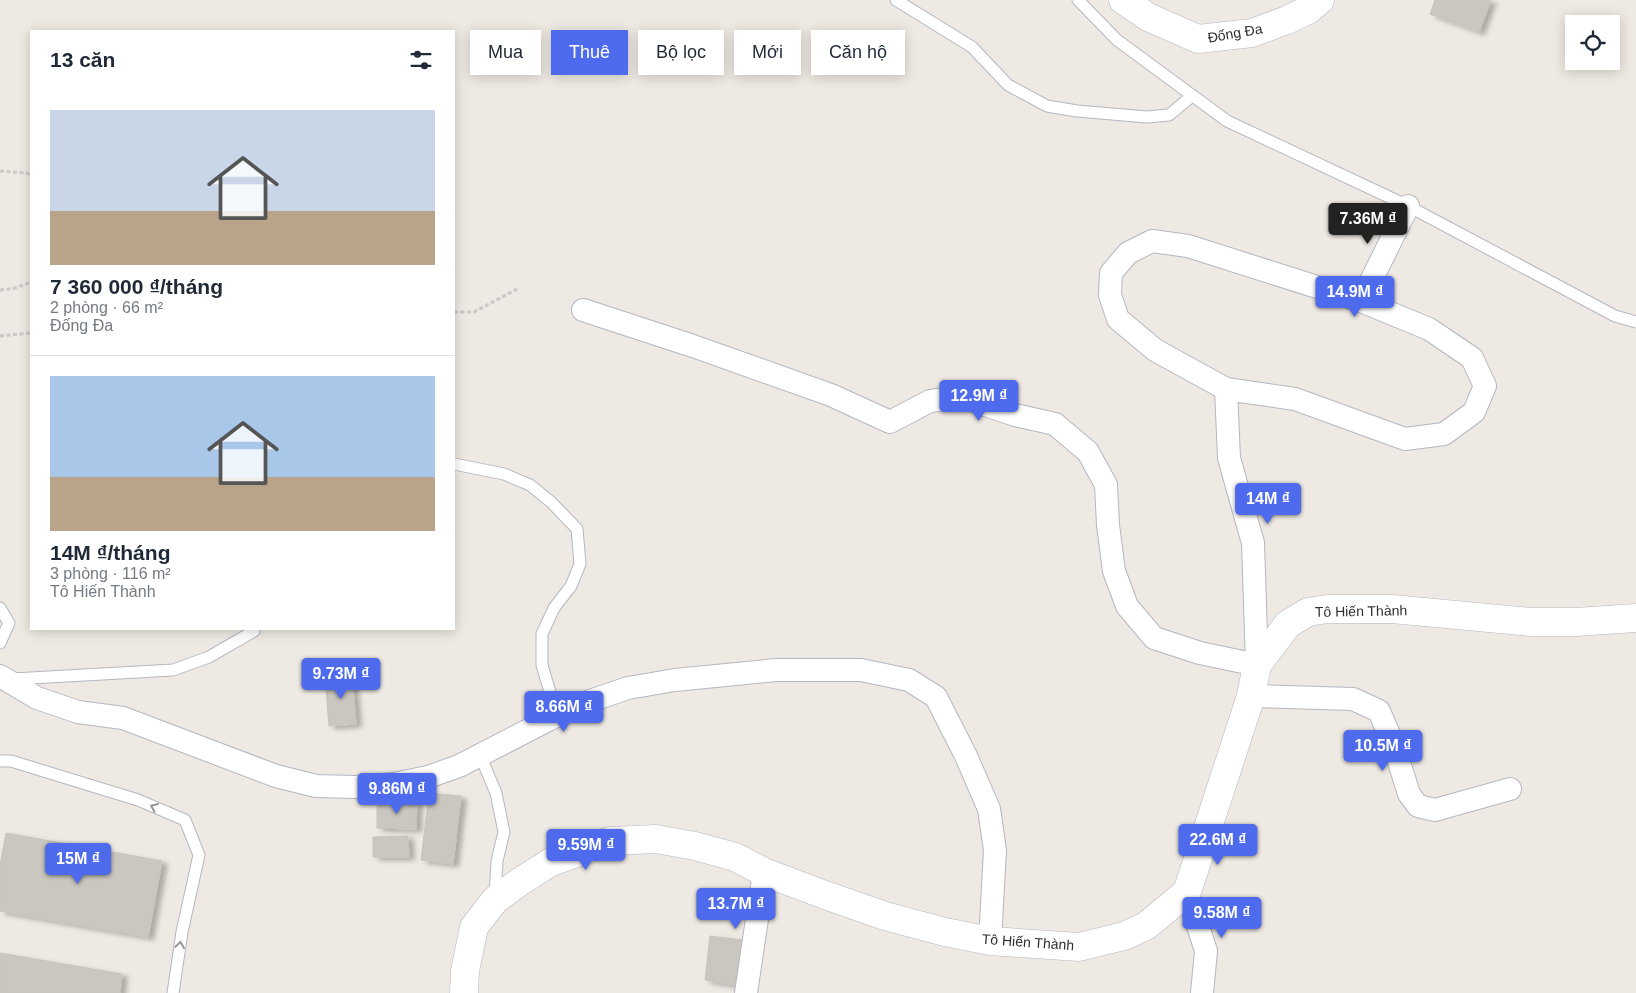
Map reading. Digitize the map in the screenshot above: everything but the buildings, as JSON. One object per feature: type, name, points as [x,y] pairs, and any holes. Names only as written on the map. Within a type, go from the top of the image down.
[{"type":"street","name":"Đống Đa","points":[[1123,0],[1148,17],[1198,39],[1252,33],[1308,10],[1320,0]]},
{"type":"street","points":[[1361,300],[1408,206]]},
{"type":"street","points":[[1152,241],[1188,246],[1361,300],[1429,328],[1472,358],[1485,386],[1474,412],[1444,434],[1405,439],[1295,399],[1226,389],[1155,350],[1118,319],[1110,295],[1111,273],[1128,253],[1152,241]]},
{"type":"street","points":[[582,310],[693,346],[831,395],[890,422],[930,401],[962,397],[1015,415],[1055,424],[1088,452],[1106,484],[1108,525],[1114,571],[1127,606],[1154,638],[1200,653],[1257,665],[1253,543],[1229,458],[1226,389]]},
{"type":"street","name":"Tô Hiến Thành","points":[[464,993],[474,927],[495,900],[518,882],[551,862],[610,840],[656,839],[695,846],[734,857],[764,872],[885,916],[990,942],[1079,947],[1115,938],[1146,926],[1187,892],[1251,696],[1257,665],[1288,624],[1308,612],[1327,609],[1392,610],[1530,622],[1576,622],[1636,618]]},
{"type":"street","points":[[3,678],[37,698],[78,712],[123,718],[276,776],[316,786],[355,787],[394,784],[428,777],[459,766],[584,703],[628,688],[676,680],[776,670],[861,670],[909,680],[936,697],[966,756],[989,809],[995,850],[990,942]]},
{"type":"street","points":[[1251,696],[1353,699],[1379,711],[1394,746],[1409,794],[1418,806],[1435,810],[1510,789]]},
{"type":"street","points":[[746,993],[764,872]]},
{"type":"street","points":[[1187,892],[1206,951],[1202,993]]},
{"type":"lane","points":[[896,0],[972,48],[1008,85],[1047,106],[1077,111],[1147,117],[1169,115],[1192,96]]},
{"type":"lane","points":[[1078,0],[1117,40],[1227,121],[1408,206],[1615,316],[1636,322]]},
{"type":"lane","points":[[455,464],[504,474],[530,485],[551,502],[577,529],[580,564],[571,586],[554,608],[542,634],[542,665],[557,716]]},
{"type":"lane","points":[[0,608],[9,623],[0,643]]},
{"type":"lane","points":[[3,678],[173,670],[216,654],[254,630]]},
{"type":"lane","points":[[480,755],[496,793],[504,832],[497,860],[495,900]]},
{"type":"lane","points":[[0,761],[11,761],[138,800],[184,820],[198,855],[182,932],[174,993]]},
{"type":"path","points":[[0,171],[30,174]]},
{"type":"path","points":[[0,290],[15,288],[30,282]]},
{"type":"path","points":[[455,312],[474,312],[519,288]]},
{"type":"path","points":[[0,336],[30,333]]}]
